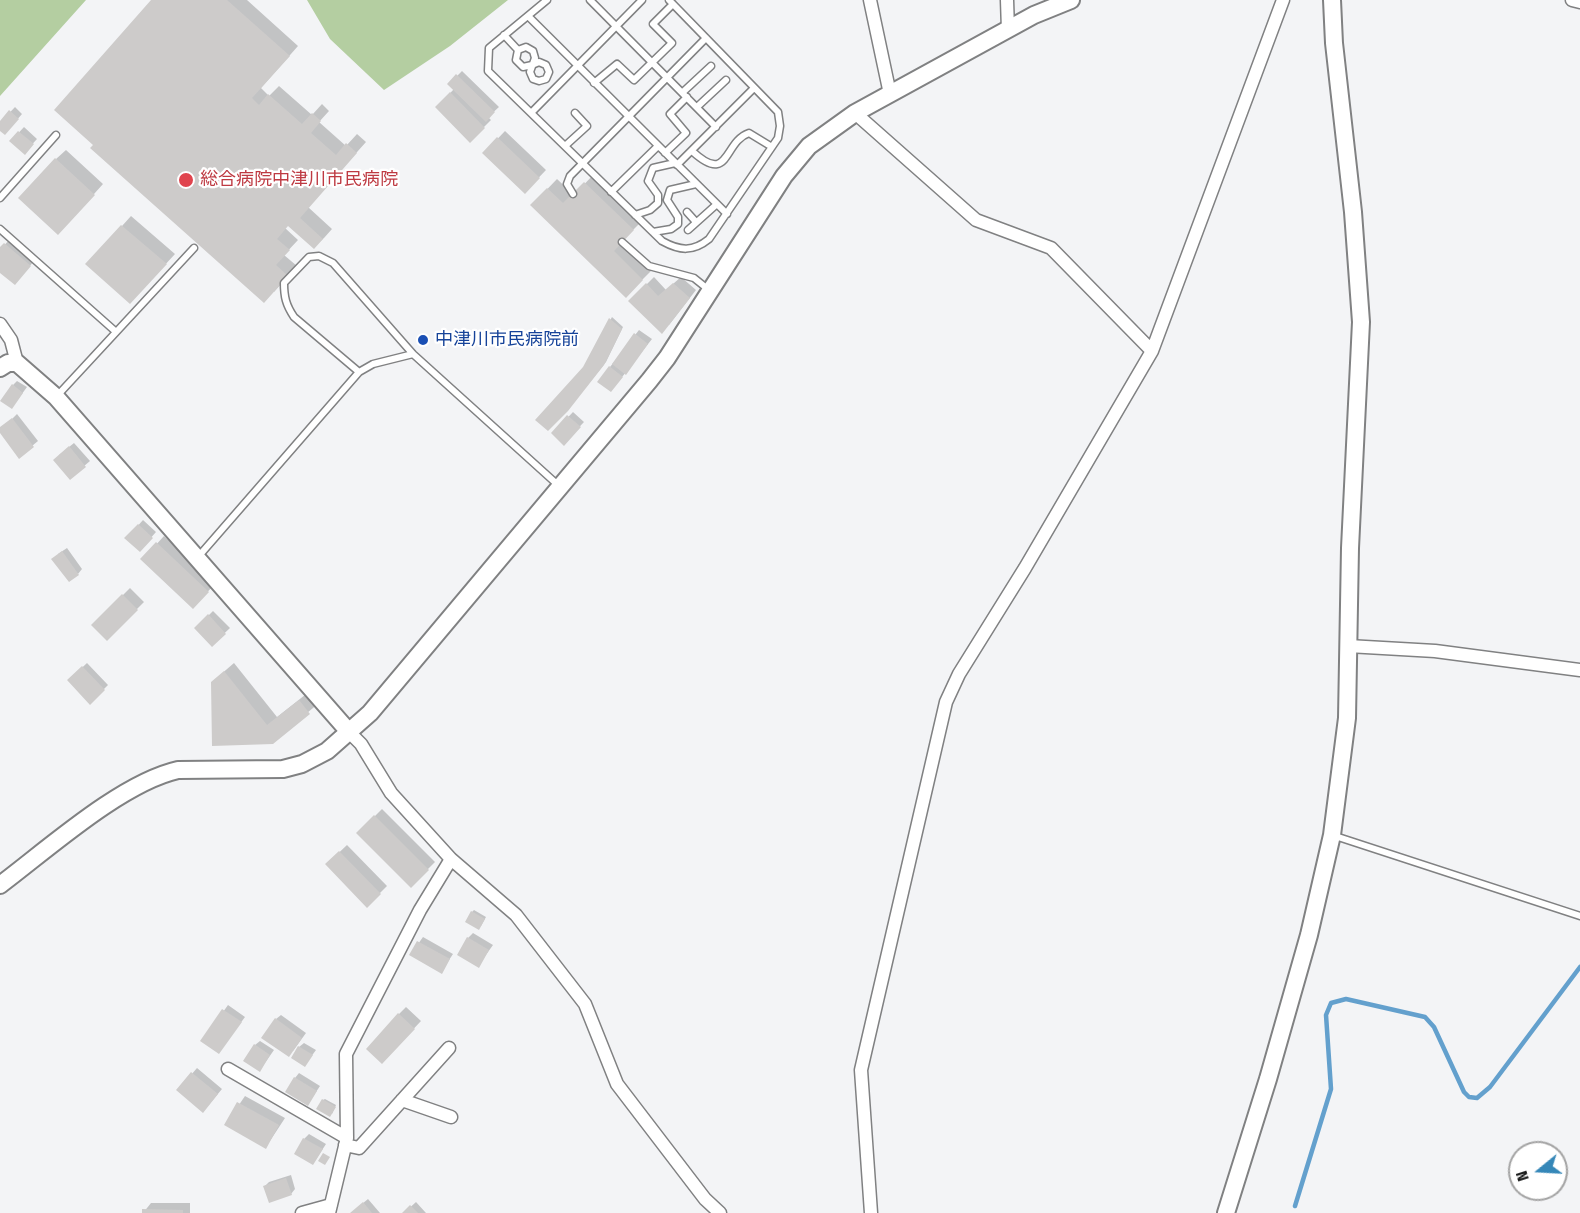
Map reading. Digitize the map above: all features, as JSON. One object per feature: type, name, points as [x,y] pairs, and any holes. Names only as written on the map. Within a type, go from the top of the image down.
[{"type":"street","points":[[870,0],[890,94]]},
{"type":"street","points":[[1007,0],[1008,30]]},
{"type":"street","points":[[0,885],[110,803],[161,774],[178,770],[283,770],[302,764],[327,751],[350,733],[667,358],[783,176],[808,146],[855,113],[1008,30],[1071,0]]},
{"type":"street","points":[[871,1213],[861,1070],[946,702],[959,674],[1025,568],[1152,351],[1283,0]]},
{"type":"street","points":[[1226,1213],[1300,968],[1332,835],[1347,718],[1350,548],[1361,322],[1353,212],[1334,43],[1332,0]]},
{"type":"street","points":[[1572,0],[1580,2]]},
{"type":"street","points":[[855,113],[976,220],[1051,249],[1152,351]]},
{"type":"street","points":[[0,324],[11,340],[17,363],[56,397],[361,744],[391,793],[451,859],[516,915],[585,1004],[617,1084],[705,1199],[720,1213]]},
{"type":"street","points":[[0,368],[8,363],[17,363]]},
{"type":"street","points":[[1348,646],[1435,651],[1580,670]]},
{"type":"street","points":[[302,1213],[330,1209],[346,1142],[346,1053],[420,910],[451,859]]},
{"type":"street","points":[[228,1069],[359,1148],[449,1048]]},
{"type":"street","points":[[402,1100],[451,1117]]},
{"type":"lane","points":[[547,0],[489,48],[488,71],[653,232],[674,248],[698,248],[709,239],[772,147],[780,126],[778,112],[671,2],[653,24],[672,43],[634,80],[616,63],[594,82]]},
{"type":"lane","points":[[590,0],[716,127]]},
{"type":"lane","points":[[531,113],[642,0]]},
{"type":"lane","points":[[528,16],[727,214]]},
{"type":"lane","points":[[504,35],[518,50]]},
{"type":"lane","points":[[573,194],[567,184],[570,176],[706,38]]},
{"type":"lane","points":[[526,48],[533,51],[536,58],[532,65],[523,67],[518,64],[516,60],[518,50],[526,48]]},
{"type":"lane","points":[[665,153],[686,133],[670,114],[711,66]]},
{"type":"lane","points":[[697,107],[726,80]]},
{"type":"lane","points":[[635,215],[650,210],[658,203],[658,195],[648,181],[653,168],[676,164],[692,151],[754,88]]},
{"type":"lane","points":[[565,146],[587,126],[575,113]]},
{"type":"lane","points":[[692,151],[704,162],[720,163],[727,160],[738,140],[749,133],[772,147]]},
{"type":"lane","points":[[0,198],[56,135]]},
{"type":"lane","points":[[611,192],[658,146]]},
{"type":"lane","points":[[653,232],[671,229],[678,224],[678,217],[668,200],[670,190],[696,184]]},
{"type":"lane","points":[[688,230],[717,204]]},
{"type":"lane","points":[[687,212],[696,222]]},
{"type":"lane","points":[[0,229],[115,331]]},
{"type":"lane","points":[[622,242],[649,266],[694,278],[710,290]]},
{"type":"lane","points":[[56,397],[194,248]]},
{"type":"lane","points":[[358,372],[299,321],[287,307],[284,298],[284,283],[309,257],[320,256],[333,263],[413,354],[560,487]]},
{"type":"lane","points":[[197,558],[358,372],[373,364],[413,354]]},
{"type":"lane","points":[[1332,835],[1580,916]]},
{"type":"green space","points":[[0,0],[86,0],[0,96]]},
{"type":"green space","points":[[307,0],[508,0],[450,46],[384,90],[330,39]]},
{"type":"building","points":[[151,0],[227,0],[290,56],[252,98],[259,105],[268,94],[302,124],[312,113],[321,121],[311,133],[336,155],[346,143],[357,153],[300,218],[323,239],[314,249],[288,226],[277,239],[290,250],[276,265],[288,276],[264,303],[90,148],[93,145],[54,110]]},
{"type":"building","points":[[456,74],[495,112],[486,122],[447,84]]},
{"type":"building","points":[[450,92],[485,128],[470,143],[435,107]]},
{"type":"building","points":[[9,110],[19,119],[5,135],[0,131],[0,121]]},
{"type":"building","points":[[18,131],[34,144],[25,155],[9,141]]},
{"type":"building","points":[[497,137],[540,178],[525,194],[482,153]]},
{"type":"building","points":[[55,158],[95,195],[58,235],[18,198]]},
{"type":"building","points":[[584,182],[634,230],[614,251],[643,280],[626,298],[530,205],[547,188],[563,203]]},
{"type":"building","points":[[121,225],[167,264],[130,304],[85,264]]},
{"type":"building","points":[[4,243],[31,266],[15,285],[0,273],[0,247]]},
{"type":"building","points":[[646,283],[658,296],[673,283],[690,298],[662,334],[628,301]]},
{"type":"building","points":[[609,318],[622,329],[604,365],[568,411],[548,431],[535,420],[583,367]]},
{"type":"building","points":[[634,333],[648,344],[626,375],[612,364]]},
{"type":"building","points":[[609,366],[623,377],[611,392],[597,382]]},
{"type":"building","points":[[12,384],[23,393],[12,409],[0,401]]},
{"type":"building","points":[[567,415],[581,427],[564,446],[551,433]]},
{"type":"building","points":[[12,418],[34,447],[19,459],[0,433],[0,427]]},
{"type":"building","points":[[69,446],[86,467],[70,480],[53,460]]},
{"type":"building","points":[[138,524],[153,538],[140,552],[124,538]]},
{"type":"building","points":[[156,542],[209,592],[193,609],[140,559]]},
{"type":"building","points":[[62,551],[79,575],[69,582],[51,559]]},
{"type":"building","points":[[122,594],[138,610],[107,641],[91,625]]},
{"type":"building","points":[[208,614],[226,634],[212,647],[194,628]]},
{"type":"building","points":[[82,666],[105,690],[90,705],[67,680]]},
{"type":"building","points":[[224,671],[267,725],[299,700],[310,714],[273,744],[212,746],[211,682]]},
{"type":"building","points":[[374,815],[429,870],[411,888],[356,833]]},
{"type":"building","points":[[339,851],[381,894],[367,908],[325,864]]},
{"type":"building","points":[[471,911],[485,919],[479,930],[465,922]]},
{"type":"building","points":[[467,937],[489,950],[479,968],[457,955]]},
{"type":"building","points":[[417,941],[450,959],[442,974],[409,955]]},
{"type":"building","points":[[222,1009],[242,1022],[219,1054],[200,1041]]},
{"type":"building","points":[[398,1013],[415,1029],[382,1064],[366,1049]]},
{"type":"building","points":[[275,1018],[302,1038],[289,1057],[261,1038]]},
{"type":"building","points":[[254,1044],[270,1055],[260,1072],[243,1061]]},
{"type":"building","points":[[298,1046],[313,1055],[305,1067],[291,1058]]},
{"type":"building","points":[[191,1072],[218,1094],[203,1113],[176,1090]]},
{"type":"building","points":[[294,1077],[317,1091],[308,1106],[285,1092]]},
{"type":"building","points":[[322,1099],[336,1107],[330,1117],[316,1109]]},
{"type":"building","points":[[237,1102],[279,1125],[266,1149],[224,1125]]},
{"type":"building","points":[[303,1138],[323,1149],[313,1165],[294,1154]]},
{"type":"building","points":[[323,1153],[330,1157],[325,1165],[318,1161]]},
{"type":"building","points":[[286,1178],[292,1195],[269,1203],[263,1186]]},
{"type":"building","points":[[363,1202],[372,1213],[350,1213]]},
{"type":"building","points":[[410,1205],[418,1213],[402,1213]]},
{"type":"building","points":[[142,1209],[183,1210],[183,1213],[142,1213]]},
{"type":"waterway","points":[[1295,1206],[1331,1089],[1326,1015],[1331,1003],[1346,999],[1425,1017],[1434,1027],[1464,1092],[1469,1097],[1477,1098],[1490,1087],[1580,967]]},
{"type":"place","name":"総合病院中津川市民病院","points":[[186,180]]},
{"type":"place","name":"中津川市民病院前","points":[[423,340]]}]
